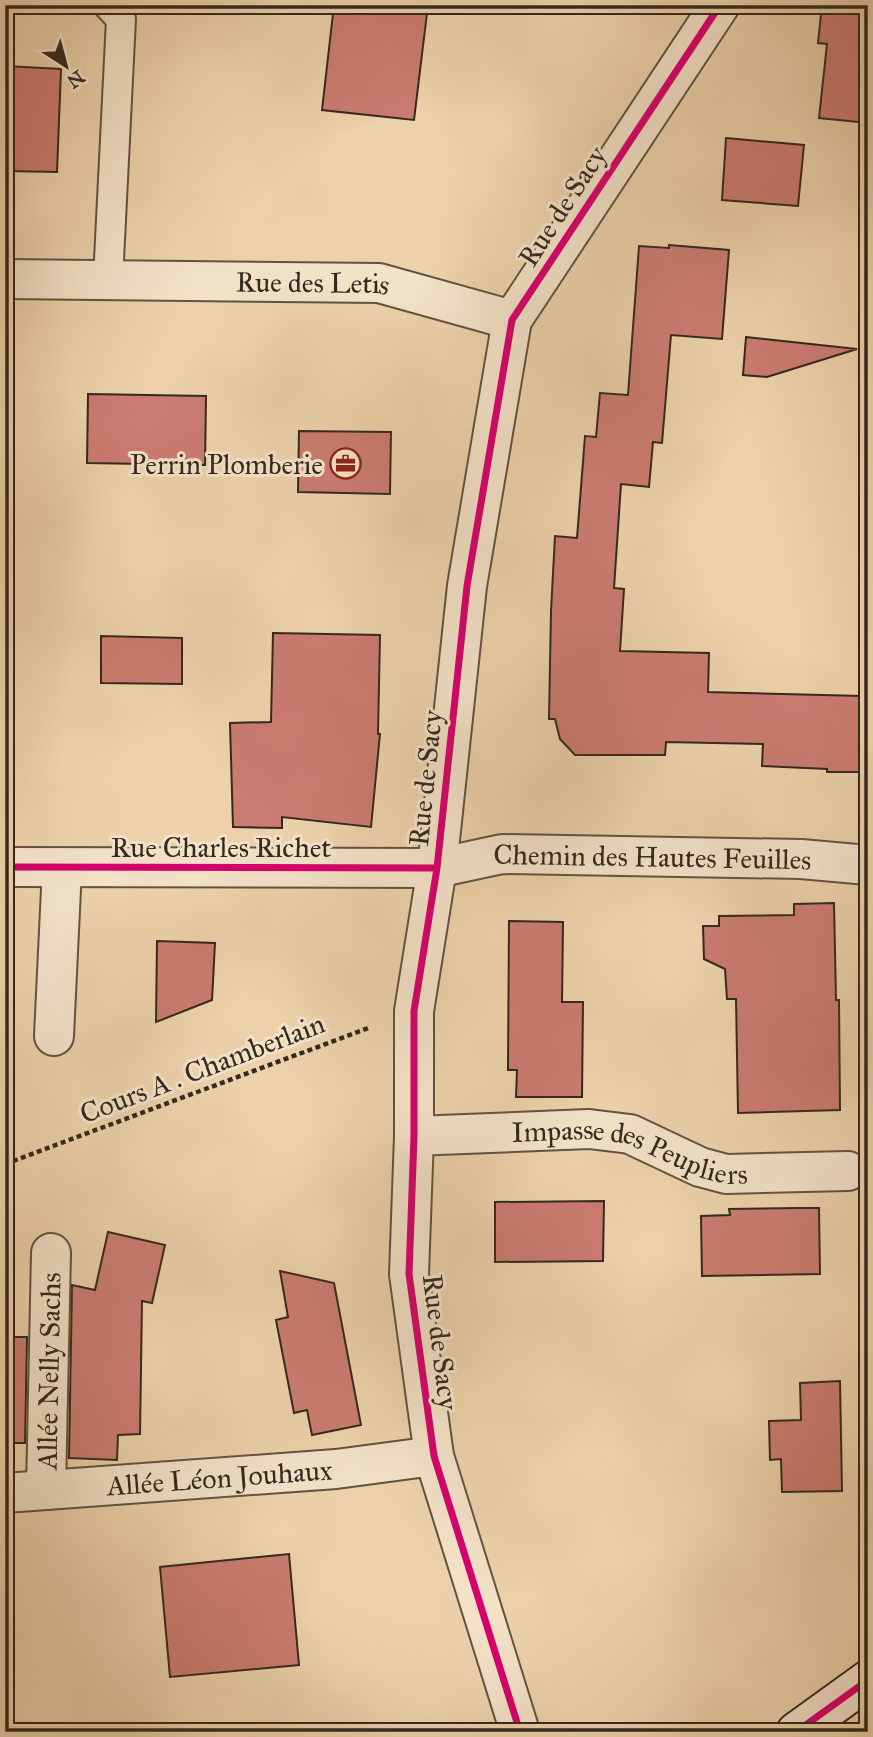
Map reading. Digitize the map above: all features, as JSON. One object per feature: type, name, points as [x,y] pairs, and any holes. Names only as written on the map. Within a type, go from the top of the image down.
[{"type":"street","name":"Rue de Sacy","points":[[520,1732],[434,1456],[409,1274],[414,1136],[414,1010],[437,868],[467,586],[512,320],[720,5]]},
{"type":"street","name":"Rue des Letis","points":[[5,279],[379,283],[512,320]]},
{"type":"street","name":"Chemin des Hautes Feuilles","points":[[437,868],[502,854],[800,859],[868,865]]},
{"type":"street","name":"Rue Charles Richet","points":[[5,867],[437,868]]},
{"type":"street","points":[[54,1036],[62,868]]},
{"type":"street","name":"Impasse des Peupliers","points":[[414,1136],[589,1129],[630,1134],[700,1167],[726,1174],[848,1171]]},
{"type":"street","name":"Allée Nelly Sachs","points":[[46,1490],[51,1253]]},
{"type":"street","name":"Allée Léon Jouhaux","points":[[5,1493],[336,1469],[434,1456]]},
{"type":"street","points":[[796,1732],[868,1680]]},
{"type":"lane","points":[[108,281],[115,12]]},
{"type":"building","points":[[334,5],[428,5],[414,120],[322,110]]},
{"type":"building","points":[[822,5],[868,5],[868,123],[819,118],[827,44],[818,43]]},
{"type":"building","points":[[5,66],[61,69],[57,172],[5,171]]},
{"type":"building","points":[[726,138],[804,145],[798,206],[722,200]]},
{"type":"building","points":[[669,245],[729,250],[722,339],[671,335],[662,443],[653,442],[649,487],[621,484],[614,588],[624,589],[620,651],[709,653],[708,692],[862,696],[861,703],[868,703],[868,772],[827,772],[827,769],[762,766],[763,744],[666,742],[665,755],[575,755],[560,739],[555,719],[549,719],[555,536],[577,538],[585,436],[596,437],[600,393],[628,395],[639,246],[669,248]]},
{"type":"building","points":[[746,337],[857,349],[767,377],[743,375]]},
{"type":"building","points":[[88,394],[206,396],[205,465],[87,463]]},
{"type":"building","points":[[299,431],[391,432],[390,494],[298,492]]},
{"type":"building","points":[[273,633],[380,635],[380,734],[371,827],[282,817],[282,828],[233,827],[230,723],[271,722]]},
{"type":"building","points":[[101,636],[182,638],[182,684],[101,683]]},
{"type":"building","points":[[834,903],[836,1000],[839,1000],[840,1110],[738,1113],[736,999],[727,999],[725,969],[704,959],[703,926],[719,926],[719,916],[794,915],[794,904]]},
{"type":"building","points":[[509,921],[563,922],[562,1002],[583,1002],[582,1097],[516,1097],[517,1070],[508,1070]]},
{"type":"building","points":[[157,941],[215,943],[212,1000],[156,1022]]},
{"type":"building","points":[[604,1201],[603,1261],[495,1262],[495,1202]]},
{"type":"building","points":[[819,1208],[820,1274],[702,1276],[701,1216],[730,1215],[729,1209]]},
{"type":"building","points":[[108,1232],[165,1245],[152,1303],[142,1301],[140,1434],[118,1435],[117,1460],[69,1458],[72,1285],[95,1290]]},
{"type":"building","points":[[280,1271],[334,1283],[361,1425],[312,1435],[307,1410],[294,1413],[276,1320],[288,1317]]},
{"type":"building","points":[[5,1337],[27,1337],[25,1443],[5,1443]]},
{"type":"building","points":[[840,1381],[842,1491],[782,1492],[781,1459],[770,1460],[769,1421],[801,1420],[800,1383]]},
{"type":"building","points":[[289,1554],[299,1665],[170,1677],[160,1567]]},
{"type":"cycle path","points":[[520,1732],[434,1456],[409,1274],[414,1136],[414,1011],[437,868],[467,586],[512,320],[720,5]]},
{"type":"cycle path","points":[[5,867],[437,868]]},
{"type":"cycle path","points":[[796,1732],[868,1680]]},
{"type":"place","name":"Perrin Plomberie","points":[[346,464]]}]
